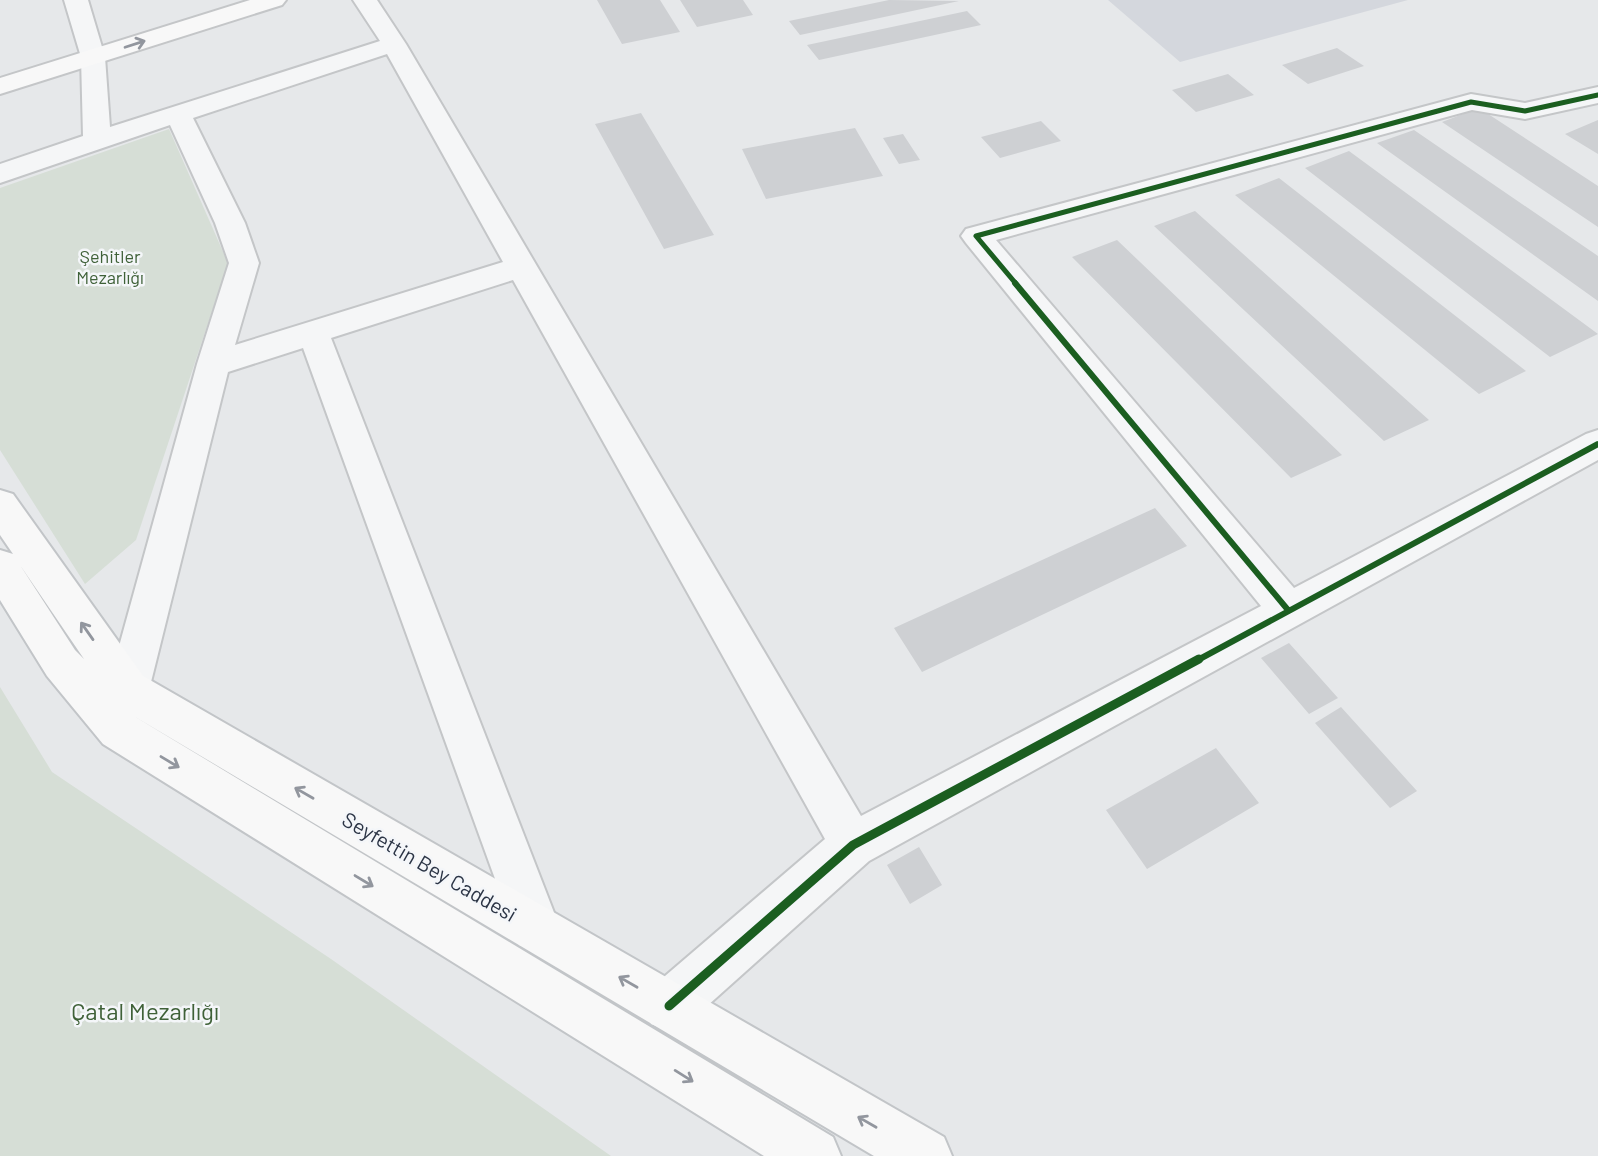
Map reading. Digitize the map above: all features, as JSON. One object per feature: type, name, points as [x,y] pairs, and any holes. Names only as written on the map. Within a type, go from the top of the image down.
[{"type":"main road","points":[[0,86],[274,0]]},
{"type":"main road","name":"Seyfettin Bey Caddesi","points":[[0,505],[123,710],[536,928],[925,1156]]},
{"type":"main road","name":"Seyfettin Bey Caddesi","points":[[0,566],[61,663],[123,710],[630,1043],[814,1156]]},
{"type":"main road","points":[[630,1043],[669,1006]]},
{"type":"street","points":[[76,0],[93,57],[97,140]]},
{"type":"street","points":[[365,0],[394,44],[853,845]]},
{"type":"street","points":[[0,174],[394,44]]},
{"type":"street","points":[[1288,610],[976,236],[1471,102],[1525,111],[1598,95]]},
{"type":"street","points":[[123,710],[213,364],[244,263],[230,223],[178,114]]},
{"type":"street","points":[[213,364],[522,267]]},
{"type":"street","points":[[313,332],[536,928]]},
{"type":"street","points":[[669,1006],[853,845],[1598,443]]},
{"type":"shaded area","points":[[1108,0],[1408,0],[1180,62]]},
{"type":"green space","name":"Şehitler Mezarlığı","points":[[169,129],[228,263],[136,540],[85,584],[0,450],[0,188]]},
{"type":"green space","name":"Çatal Mezarlığı","points":[[0,687],[52,772],[331,959],[611,1156],[0,1156]]},
{"type":"building","points":[[597,0],[660,0],[680,32],[622,44]]},
{"type":"building","points":[[680,0],[743,0],[753,15],[697,27]]},
{"type":"building","points":[[889,0],[959,1],[800,35],[789,21]]},
{"type":"building","points":[[967,11],[981,25],[819,60],[807,45]]},
{"type":"building","points":[[1337,48],[1364,66],[1308,84],[1282,65]]},
{"type":"building","points":[[1228,74],[1254,95],[1196,112],[1172,90]]},
{"type":"building","points":[[1479,108],[1598,186],[1598,227],[1442,122]]},
{"type":"building","points":[[641,113],[714,235],[664,249],[595,124]]},
{"type":"building","points":[[1598,120],[1598,154],[1565,134]]},
{"type":"building","points":[[1041,121],[1061,141],[1000,158],[981,137]]},
{"type":"building","points":[[855,128],[883,176],[766,199],[742,149]]},
{"type":"building","points":[[1414,130],[1598,256],[1598,301],[1377,143]]},
{"type":"building","points":[[903,134],[920,160],[899,164],[883,138]]},
{"type":"building","points":[[1349,151],[1598,334],[1550,357],[1305,168]]},
{"type":"building","points":[[1279,178],[1526,371],[1479,394],[1235,195]]},
{"type":"building","points":[[1195,211],[1429,420],[1384,441],[1154,226]]},
{"type":"building","points":[[1117,240],[1342,455],[1291,478],[1072,257]]},
{"type":"building","points":[[1155,508],[1187,546],[922,672],[894,628]]},
{"type":"building","points":[[1289,643],[1338,698],[1309,714],[1261,658]]},
{"type":"building","points":[[1341,707],[1417,791],[1390,808],[1315,723]]},
{"type":"building","points":[[1216,748],[1259,803],[1147,869],[1106,810]]},
{"type":"building","points":[[919,847],[942,885],[910,904],[887,865]]},
{"type":"cycle path","points":[[1288,610],[976,236],[1471,102],[1525,111],[1598,95]]},
{"type":"cycle path","points":[[669,1006],[853,845],[1598,444]]}]
